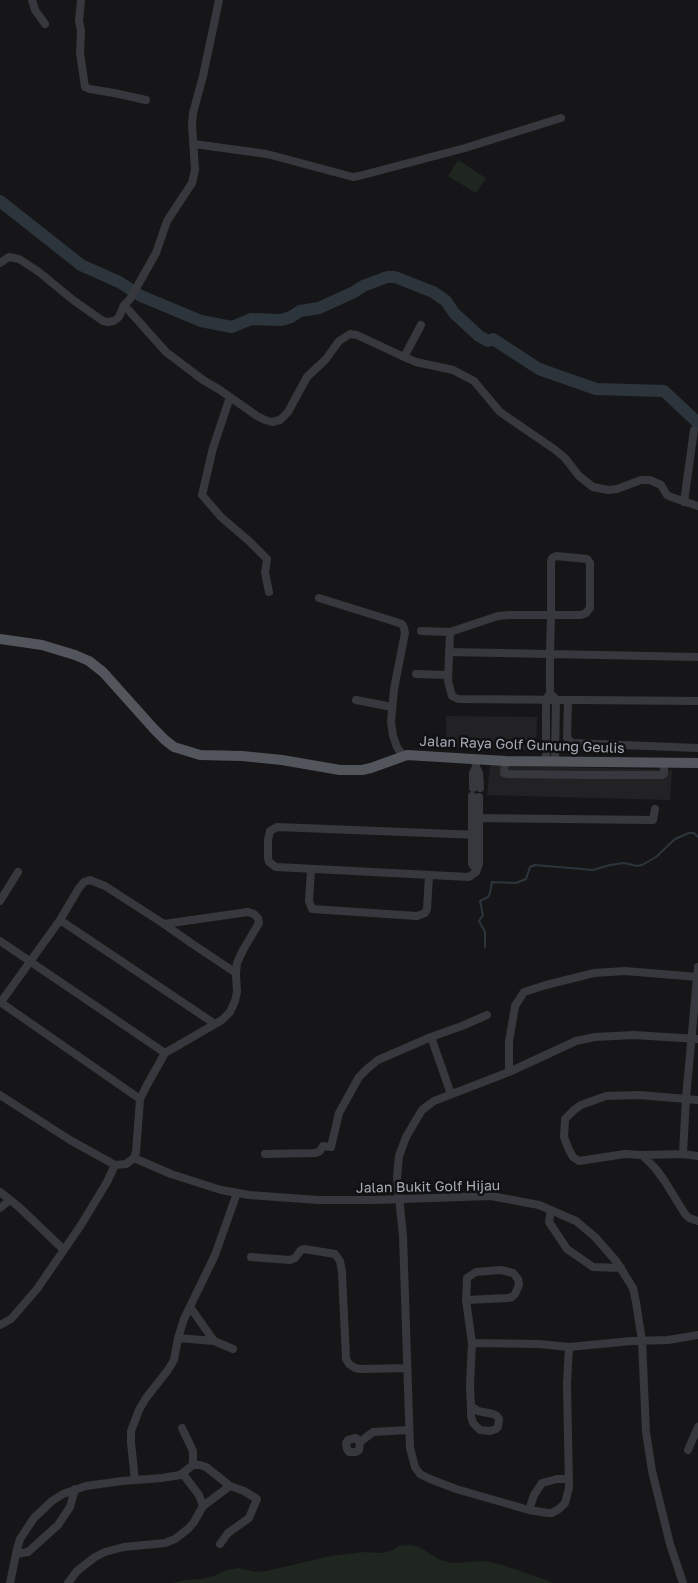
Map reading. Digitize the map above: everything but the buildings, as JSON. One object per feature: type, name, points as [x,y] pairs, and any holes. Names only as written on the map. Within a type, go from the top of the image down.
[{"type":"main road","name":"Jalan Raya Golf Gunung Geulis","points":[[0,639],[42,645],[89,661],[103,672],[165,740],[174,747],[200,755],[242,756],[282,760],[340,770],[362,770],[403,756],[423,756],[476,763],[505,760],[698,763]]},
{"type":"street","points":[[32,0],[35,10],[45,24]]},
{"type":"street","points":[[80,0],[80,53],[85,86],[90,89],[146,100]]},
{"type":"street","points":[[0,262],[9,257],[19,258],[103,321],[114,321],[119,317],[156,254],[167,221],[192,183],[195,170],[193,113],[219,0]]},
{"type":"street","points":[[194,144],[267,154],[348,175],[359,176],[465,148],[561,118]]},
{"type":"street","points":[[127,302],[166,352],[204,380],[265,420],[272,422],[280,420],[288,412],[306,377],[326,359],[339,341],[350,334],[357,335],[404,358],[453,370],[474,381],[500,412],[554,449],[579,476],[593,487],[608,490],[641,480],[650,480],[661,485],[667,495],[698,506]]},
{"type":"street","points":[[404,358],[421,325]]},
{"type":"street","points":[[230,397],[213,448],[202,495],[221,517],[267,559],[265,574],[269,592]]},
{"type":"street","points":[[684,502],[694,430]]},
{"type":"street","points":[[421,631],[450,632],[498,616],[551,615],[581,614],[588,612],[590,608],[590,563],[587,559],[556,556],[552,558],[551,615],[550,654],[548,696],[551,761]]},
{"type":"street","points":[[320,598],[402,624],[406,633],[392,707],[391,722],[393,736],[403,756]]},
{"type":"street","points":[[450,632],[448,675],[452,696],[458,699],[548,696],[556,700],[568,701],[698,701]]},
{"type":"street","points":[[449,652],[698,657]]},
{"type":"street","points":[[416,674],[448,675]]},
{"type":"street","points":[[356,700],[392,707]]},
{"type":"street","points":[[551,761],[556,700]]},
{"type":"street","points":[[568,701],[567,738],[572,743],[698,748]]},
{"type":"street","points":[[505,760],[504,773],[507,774],[578,775],[662,775],[664,774],[664,762]]},
{"type":"street","points":[[578,762],[578,775]]},
{"type":"street","points":[[589,762],[589,775]]},
{"type":"street","points":[[476,763],[479,773],[476,788]]},
{"type":"street","points":[[475,835],[373,832],[291,826],[277,827],[272,828],[270,831],[268,858],[269,862],[276,867],[468,877],[476,872],[479,864],[475,835],[476,796]]},
{"type":"street","points":[[476,818],[653,820],[655,808]]},
{"type":"street","points":[[310,869],[309,901],[312,909],[408,916],[417,916],[425,913],[427,909],[429,876]]},
{"type":"street","points":[[0,902],[18,872]]},
{"type":"street","points":[[140,1099],[0,1002],[60,920],[79,888],[84,882],[94,880],[164,924],[236,973]]},
{"type":"street","points":[[0,1094],[70,1140],[115,1165],[126,1164],[134,1158],[140,1099],[147,1085],[165,1053],[215,1024],[230,1012],[237,992],[237,963],[259,923],[258,918],[254,914],[248,912],[164,924]]},
{"type":"street","points":[[60,920],[215,1024]]},
{"type":"street","points":[[0,941],[165,1053]]},
{"type":"street","points":[[683,1154],[686,1098],[695,1039],[698,966]]},
{"type":"street","points":[[509,1072],[509,1042],[515,1006],[524,992],[594,973],[625,971],[697,977]]},
{"type":"street","points":[[265,1154],[315,1153],[320,1151],[323,1146],[331,1147],[339,1113],[364,1072],[378,1060],[487,1015]]},
{"type":"street","points":[[569,1347],[567,1383],[569,1488],[565,1503],[552,1513],[529,1510],[456,1489],[420,1474],[415,1467],[410,1448],[403,1236],[398,1177],[399,1156],[406,1137],[422,1110],[434,1101],[509,1072],[576,1041],[595,1037],[634,1035],[695,1039]]},
{"type":"street","points":[[431,1037],[451,1094]]},
{"type":"street","points":[[698,1100],[639,1095],[606,1096],[581,1105],[574,1110],[565,1119],[564,1137],[573,1157],[579,1161],[625,1154],[683,1154],[698,1156]]},
{"type":"street","points":[[642,1155],[664,1180],[685,1214],[689,1218],[698,1221]]},
{"type":"street","name":"Jalan Bukit Golf Hijau","points":[[134,1158],[179,1176],[221,1190],[237,1193],[274,1198],[318,1200],[491,1196],[539,1205],[576,1221],[595,1237],[621,1268],[632,1288],[642,1341],[646,1432],[652,1471],[670,1544],[683,1582]]},
{"type":"street","points":[[0,1325],[11,1319],[37,1289],[81,1226],[115,1165]]},
{"type":"street","points":[[0,1192],[64,1250]]},
{"type":"street","points":[[135,1480],[131,1443],[133,1426],[146,1398],[174,1360],[184,1319],[215,1254],[237,1193]]},
{"type":"street","points":[[0,1208],[10,1200]]},
{"type":"street","points":[[551,1210],[549,1222],[567,1249],[593,1267],[621,1268]]},
{"type":"street","points":[[251,1257],[290,1260],[295,1258],[304,1249],[335,1254],[340,1261],[342,1272],[346,1359],[348,1364],[361,1369],[407,1368]]},
{"type":"street","points":[[466,1300],[512,1297],[516,1294],[519,1285],[518,1279],[513,1273],[501,1270],[476,1272],[467,1278],[466,1300],[472,1344],[471,1406]]},
{"type":"street","points":[[190,1307],[214,1341]]},
{"type":"street","points":[[472,1344],[539,1344],[569,1347],[698,1336]]},
{"type":"street","points":[[178,1338],[214,1341],[233,1349]]},
{"type":"street","points":[[688,1450],[698,1427]]},
{"type":"street","points":[[182,1428],[192,1451],[193,1465]]},
{"type":"street","points":[[360,1442],[373,1432],[409,1430]]},
{"type":"street","points":[[10,1583],[16,1548],[20,1539],[34,1518],[52,1501],[75,1489],[86,1486],[106,1482],[162,1478],[183,1474],[193,1465],[206,1467],[230,1486],[255,1497],[257,1501],[249,1518],[228,1533],[220,1544]]},
{"type":"street","points":[[183,1474],[198,1495],[203,1506]]},
{"type":"street","points":[[529,1510],[534,1495],[542,1483],[558,1479],[568,1479]]},
{"type":"street","points":[[68,1583],[77,1571],[105,1552],[124,1547],[165,1543],[175,1539],[183,1534],[194,1522],[203,1506],[230,1486]]},
{"type":"street","points":[[16,1554],[28,1552],[58,1525],[70,1507],[75,1489]]},
{"type":"shaded area","points":[[458,160],[486,178],[476,193],[448,176]]},
{"type":"shaded area","points":[[446,716],[537,717],[536,750],[446,748]]},
{"type":"shaded area","points":[[490,765],[672,770],[670,800],[487,795]]},
{"type":"shaded area","points":[[410,1545],[419,1547],[440,1560],[452,1563],[485,1561],[503,1565],[554,1583],[173,1583],[202,1579],[238,1568],[255,1572],[266,1571],[331,1556],[365,1552],[381,1553],[391,1551],[399,1546]]},
{"type":"waterway","points":[[0,201],[81,265],[119,282],[141,296],[201,321],[232,327],[251,319],[281,320],[291,317],[300,311],[319,308],[363,286],[387,277],[395,277],[433,292],[446,301],[454,313],[479,336],[488,341],[493,339],[539,369],[596,389],[664,391],[698,423]]},
{"type":"waterway","points":[[485,947],[485,932],[479,921],[483,915],[480,901],[488,897],[492,882],[516,883],[526,879],[530,867],[535,865],[593,870],[624,863],[637,866],[642,865],[656,857],[675,839],[689,833],[694,833],[698,837]]}]
